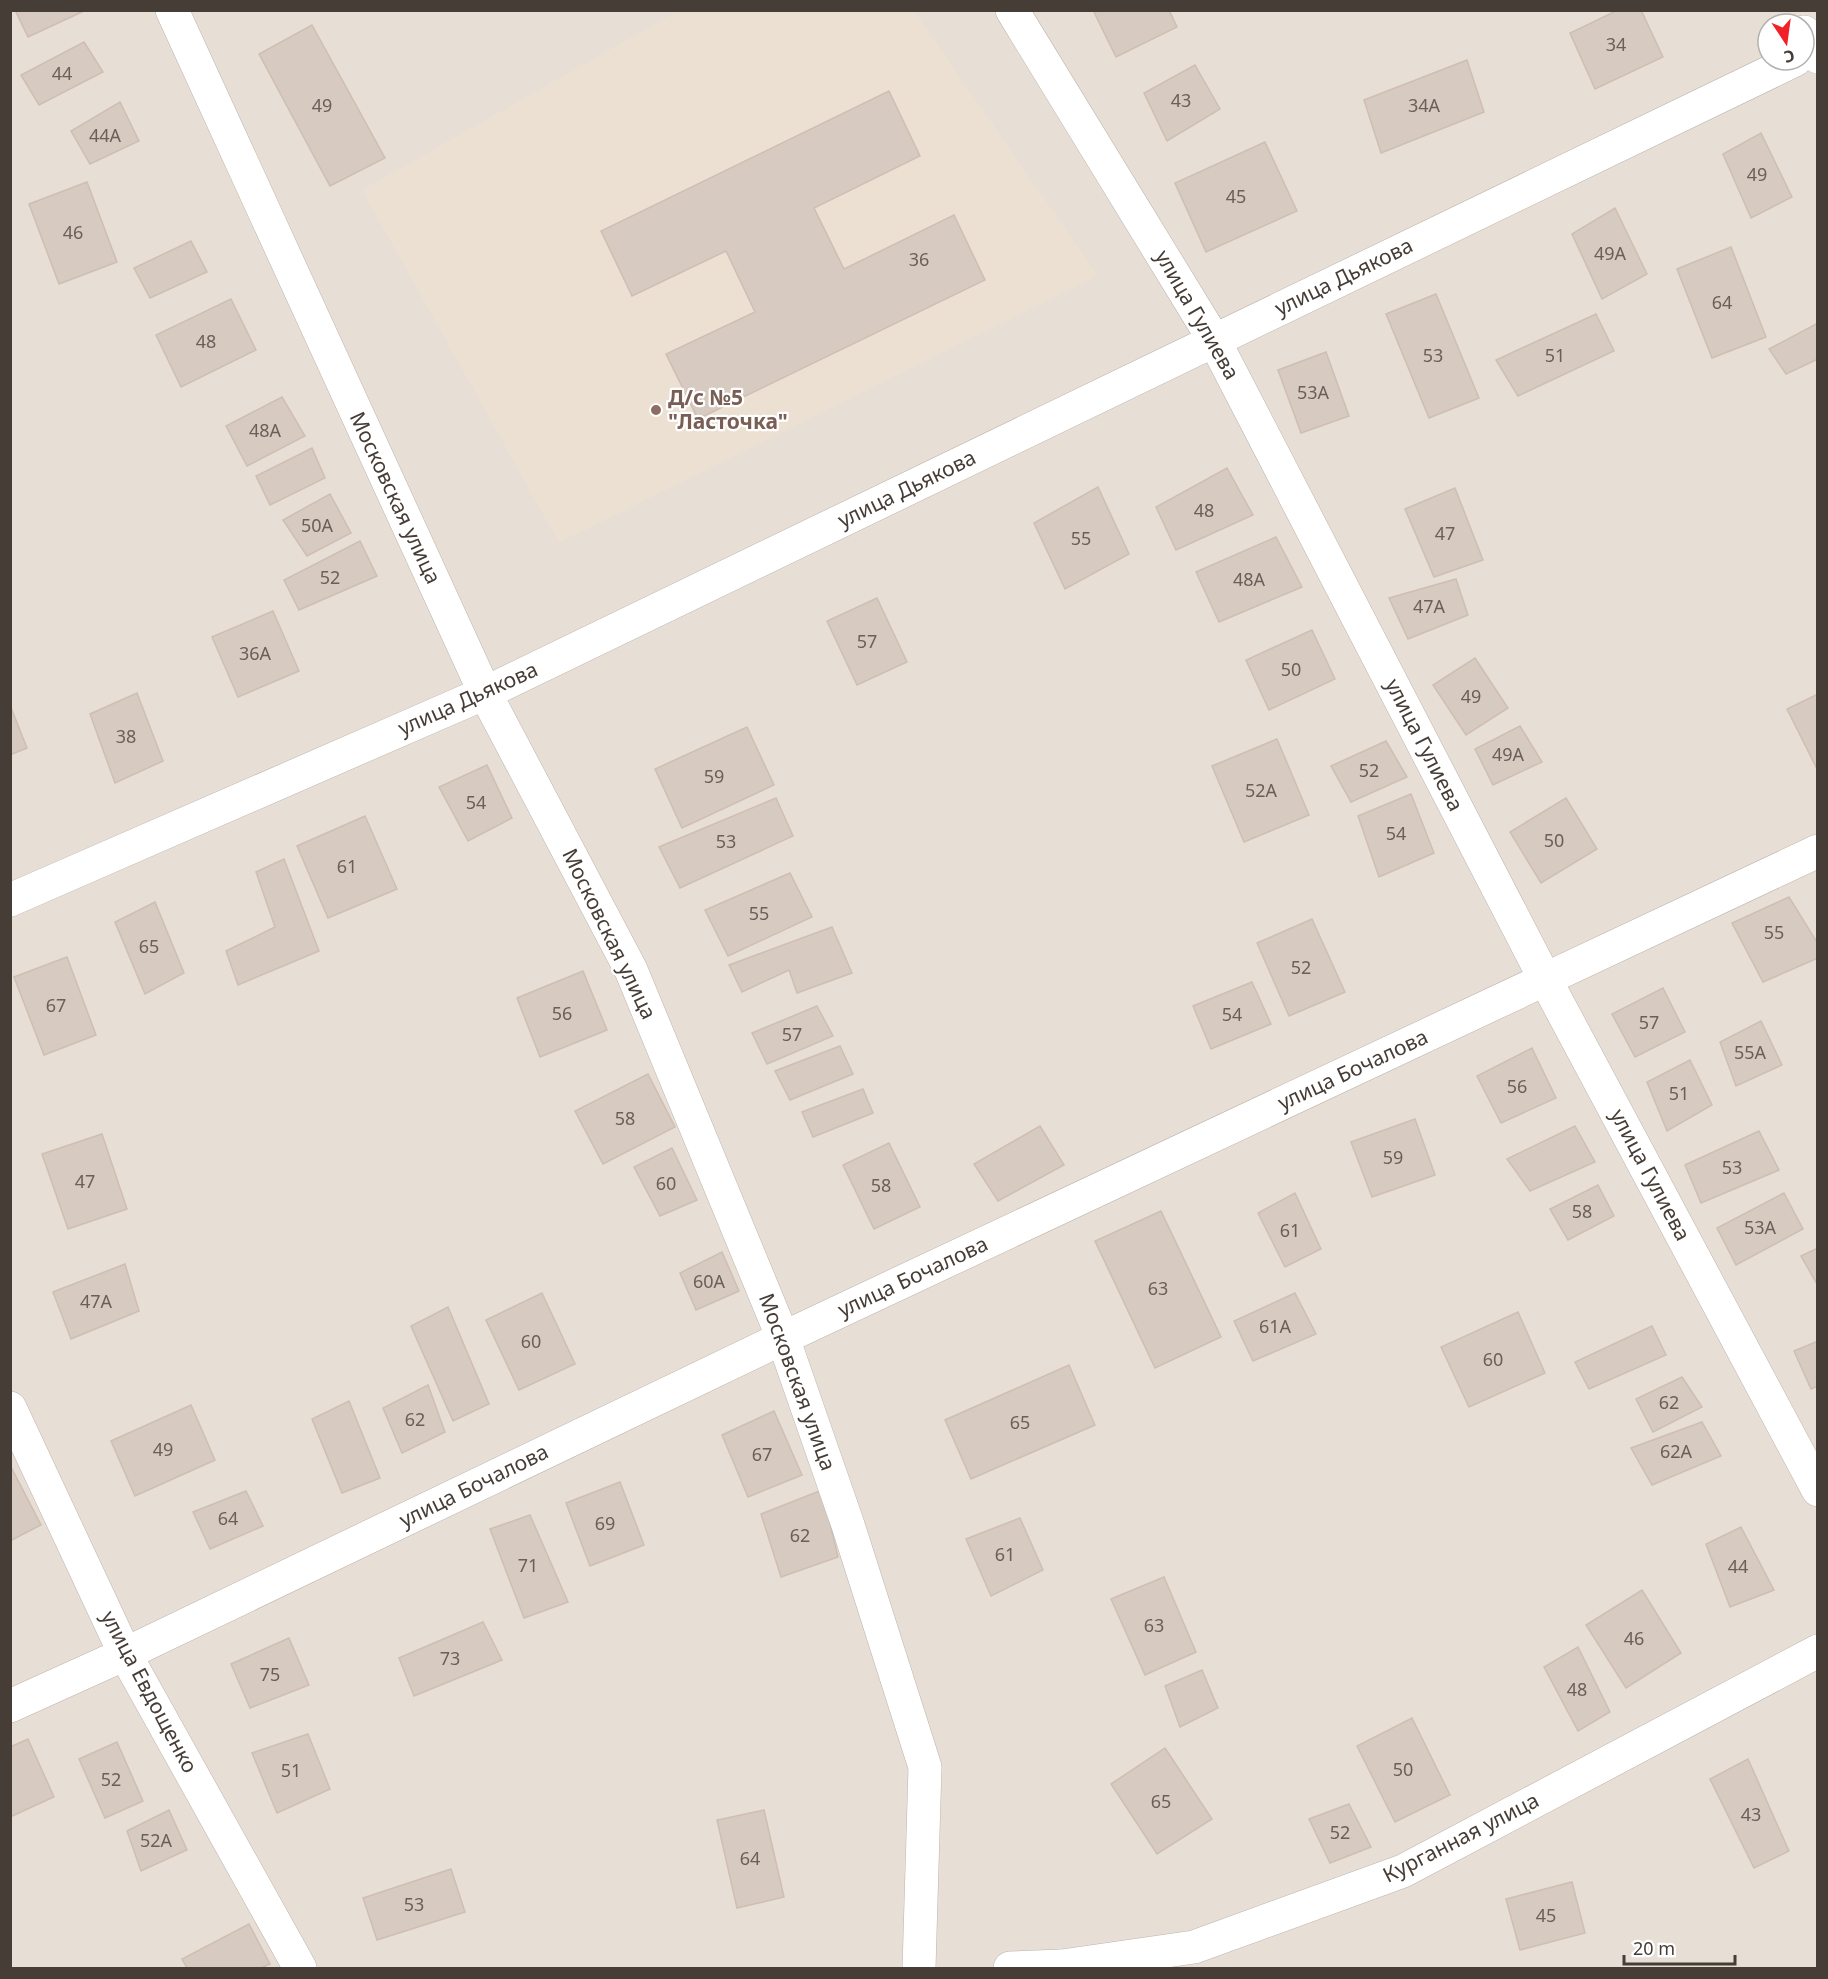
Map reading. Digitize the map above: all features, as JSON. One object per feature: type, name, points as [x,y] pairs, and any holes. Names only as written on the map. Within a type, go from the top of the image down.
[{"type":"street","name":"Московская улица","points":[[172,10],[485,693],[631,970],[783,1338],[848,1525],[925,1767],[919,1968]]},
{"type":"street","name":"улица Гулиева","points":[[1012,10],[1214,340],[1545,979],[1818,1490]]},
{"type":"street","name":"улица Дьякова","points":[[10,900],[485,693],[1214,340],[1756,72]]},
{"type":"street","name":"улица Бочалова","points":[[10,1706],[125,1654],[783,1338],[1818,851]]},
{"type":"street","name":"улица Евдощенко","points":[[10,1408],[125,1654],[300,1968]]},
{"type":"street","name":"Курганная улица","points":[[1010,1968],[1062,1966],[1194,1947],[1403,1871],[1818,1651]]},
{"type":"shaded area","points":[[11,11],[1817,11],[1817,1968],[11,1968]]},
{"type":"shaded area","name":"Д/с №5 \"Ласточка\"","points":[[678,11],[914,11],[1098,276],[559,543],[362,190]]},
{"type":"building","points":[[15,10],[84,10],[84,11],[28,37]]},
{"type":"building","points":[[1093,10],[1169,10],[1177,27],[1116,57]]},
{"type":"building","points":[[1618,10],[1641,10],[1663,57],[1595,89],[1570,33]]},
{"type":"building","points":[[312,25],[385,158],[330,186],[259,54]]},
{"type":"building","points":[[84,42],[103,72],[39,105],[21,75]]},
{"type":"building","points":[[1467,60],[1484,112],[1381,153],[1364,100]]},
{"type":"building","points":[[1195,65],[1220,109],[1167,141],[1144,93]]},
{"type":"building","points":[[889,91],[920,156],[814,208],[844,269],[954,215],[985,280],[698,419],[666,354],[755,312],[726,251],[632,296],[601,231]]},
{"type":"building","points":[[120,102],[139,141],[90,164],[71,131]]},
{"type":"building","points":[[1761,133],[1792,197],[1751,218],[1723,154]]},
{"type":"building","points":[[1265,142],[1297,211],[1206,252],[1175,183]]},
{"type":"building","points":[[87,182],[117,262],[59,284],[29,204]]},
{"type":"building","points":[[1615,208],[1647,274],[1602,299],[1572,234]]},
{"type":"building","points":[[191,241],[207,272],[150,298],[134,268]]},
{"type":"building","points":[[1731,247],[1766,337],[1712,358],[1677,269]]},
{"type":"building","points":[[1436,294],[1479,398],[1429,418],[1386,314]]},
{"type":"building","points":[[231,299],[256,350],[181,387],[156,335]]},
{"type":"building","points":[[1596,314],[1614,351],[1518,396],[1496,360]]},
{"type":"building","points":[[1818,323],[1818,359],[1786,374],[1769,349]]},
{"type":"building","points":[[1326,352],[1349,416],[1301,433],[1278,370]]},
{"type":"building","points":[[282,397],[305,436],[247,466],[226,426]]},
{"type":"building","points":[[312,448],[325,478],[270,505],[256,476]]},
{"type":"building","points":[[1227,468],[1253,515],[1176,550],[1156,507]]},
{"type":"building","points":[[1098,487],[1129,554],[1065,589],[1034,523]]},
{"type":"building","points":[[1455,488],[1483,560],[1434,577],[1405,509]]},
{"type":"building","points":[[330,494],[351,533],[307,556],[283,520]]},
{"type":"building","points":[[1276,537],[1302,587],[1219,622],[1196,572]]},
{"type":"building","points":[[360,541],[377,576],[299,610],[284,580]]},
{"type":"building","points":[[1456,579],[1468,615],[1408,639],[1389,598]]},
{"type":"building","points":[[877,598],[907,662],[857,685],[827,621]]},
{"type":"building","points":[[273,611],[299,671],[238,697],[212,637]]},
{"type":"building","points":[[1312,630],[1335,679],[1269,710],[1246,660]]},
{"type":"building","points":[[1475,658],[1508,708],[1466,735],[1433,685]]},
{"type":"building","points":[[137,693],[163,761],[115,783],[90,714]]},
{"type":"building","points":[[1818,694],[1818,771],[1787,709]]},
{"type":"building","points":[[10,705],[27,748],[10,755]]},
{"type":"building","points":[[1520,726],[1542,762],[1493,785],[1475,749]]},
{"type":"building","points":[[747,727],[774,785],[682,828],[655,769]]},
{"type":"building","points":[[1277,739],[1309,815],[1244,842],[1212,766]]},
{"type":"building","points":[[1386,741],[1407,777],[1351,802],[1331,766]]},
{"type":"building","points":[[487,765],[512,818],[468,841],[439,787]]},
{"type":"building","points":[[1411,794],[1434,853],[1379,877],[1358,816]]},
{"type":"building","points":[[776,798],[793,836],[680,888],[659,847]]},
{"type":"building","points":[[1566,798],[1597,849],[1541,883],[1510,832]]},
{"type":"building","points":[[365,816],[397,889],[328,918],[297,846]]},
{"type":"building","points":[[284,859],[319,951],[238,985],[226,951],[275,927],[256,872]]},
{"type":"building","points":[[790,873],[812,917],[728,956],[705,910]]},
{"type":"building","points":[[1789,897],[1818,944],[1818,958],[1763,982],[1732,923]]},
{"type":"building","points":[[155,902],[184,973],[145,994],[115,922]]},
{"type":"building","points":[[1312,919],[1345,992],[1289,1016],[1257,943]]},
{"type":"building","points":[[832,927],[852,973],[797,993],[789,970],[742,992],[729,965]]},
{"type":"building","points":[[67,957],[96,1035],[44,1055],[14,977]]},
{"type":"building","points":[[583,971],[607,1030],[540,1057],[517,998]]},
{"type":"building","points":[[1252,982],[1271,1024],[1211,1049],[1193,1006]]},
{"type":"building","points":[[1663,988],[1685,1032],[1635,1057],[1612,1014]]},
{"type":"building","points":[[817,1006],[833,1036],[767,1064],[752,1033]]},
{"type":"building","points":[[1761,1021],[1782,1065],[1736,1086],[1720,1042]]},
{"type":"building","points":[[840,1046],[853,1074],[790,1100],[775,1071]]},
{"type":"building","points":[[1532,1048],[1556,1098],[1501,1123],[1477,1076]]},
{"type":"building","points":[[1690,1060],[1712,1105],[1667,1131],[1647,1082]]},
{"type":"building","points":[[648,1074],[675,1127],[603,1164],[575,1111]]},
{"type":"building","points":[[863,1089],[873,1113],[813,1137],[802,1112]]},
{"type":"building","points":[[1415,1119],[1435,1175],[1372,1197],[1351,1142]]},
{"type":"building","points":[[1040,1126],[1064,1165],[998,1201],[974,1164]]},
{"type":"building","points":[[1575,1126],[1595,1162],[1530,1191],[1507,1159]]},
{"type":"building","points":[[1759,1131],[1779,1170],[1701,1203],[1685,1165]]},
{"type":"building","points":[[102,1134],[127,1209],[68,1229],[42,1154]]},
{"type":"building","points":[[889,1143],[920,1207],[874,1229],[843,1165]]},
{"type":"building","points":[[672,1148],[697,1200],[660,1216],[634,1167]]},
{"type":"building","points":[[1598,1185],[1614,1216],[1568,1240],[1550,1209]]},
{"type":"building","points":[[1295,1193],[1321,1249],[1285,1267],[1258,1213]]},
{"type":"building","points":[[1784,1193],[1803,1229],[1736,1265],[1717,1228]]},
{"type":"building","points":[[1161,1211],[1221,1337],[1155,1368],[1095,1241]]},
{"type":"building","points":[[1818,1248],[1818,1286],[1801,1256]]},
{"type":"building","points":[[722,1252],[739,1291],[696,1310],[680,1273]]},
{"type":"building","points":[[125,1264],[139,1311],[71,1339],[53,1292]]},
{"type":"building","points":[[542,1293],[575,1364],[519,1390],[486,1320]]},
{"type":"building","points":[[1295,1293],[1316,1334],[1253,1361],[1234,1321]]},
{"type":"building","points":[[448,1307],[489,1404],[453,1421],[411,1326]]},
{"type":"building","points":[[1518,1312],[1545,1373],[1469,1407],[1441,1347]]},
{"type":"building","points":[[1652,1326],[1666,1355],[1589,1389],[1575,1362]]},
{"type":"building","points":[[1818,1341],[1818,1386],[1811,1389],[1794,1351]]},
{"type":"building","points":[[1069,1365],[1095,1425],[971,1479],[945,1420]]},
{"type":"building","points":[[1682,1377],[1702,1407],[1653,1432],[1636,1399]]},
{"type":"building","points":[[428,1385],[445,1432],[402,1453],[383,1408]]},
{"type":"building","points":[[349,1401],[380,1478],[342,1493],[312,1419]]},
{"type":"building","points":[[191,1405],[215,1460],[135,1496],[111,1441]]},
{"type":"building","points":[[774,1411],[802,1475],[748,1497],[722,1435]]},
{"type":"building","points":[[1702,1422],[1721,1456],[1652,1485],[1631,1448]]},
{"type":"building","points":[[10,1465],[41,1525],[10,1541]]},
{"type":"building","points":[[620,1482],[644,1545],[590,1566],[566,1503]]},
{"type":"building","points":[[822,1490],[838,1557],[781,1577],[761,1514]]},
{"type":"building","points":[[246,1491],[263,1526],[210,1549],[193,1512]]},
{"type":"building","points":[[530,1515],[568,1602],[524,1618],[490,1529]]},
{"type":"building","points":[[1020,1518],[1043,1570],[991,1596],[966,1539]]},
{"type":"building","points":[[1741,1527],[1774,1590],[1730,1607],[1706,1544]]},
{"type":"building","points":[[1164,1577],[1196,1652],[1145,1675],[1111,1599]]},
{"type":"building","points":[[1642,1590],[1681,1653],[1626,1688],[1586,1625]]},
{"type":"building","points":[[483,1622],[502,1660],[414,1696],[399,1658]]},
{"type":"building","points":[[289,1638],[309,1685],[250,1708],[231,1664]]},
{"type":"building","points":[[1578,1647],[1610,1712],[1578,1731],[1544,1667]]},
{"type":"building","points":[[1202,1670],[1218,1708],[1180,1727],[1165,1686]]},
{"type":"building","points":[[1412,1718],[1450,1795],[1395,1822],[1357,1746]]},
{"type":"building","points":[[308,1734],[330,1789],[277,1813],[252,1753]]},
{"type":"building","points":[[28,1739],[54,1797],[10,1817],[10,1747]]},
{"type":"building","points":[[117,1742],[143,1801],[105,1818],[79,1759]]},
{"type":"building","points":[[1165,1748],[1212,1819],[1157,1854],[1111,1784]]},
{"type":"building","points":[[1748,1759],[1789,1851],[1754,1868],[1710,1779]]},
{"type":"building","points":[[1349,1804],[1371,1847],[1330,1863],[1309,1819]]},
{"type":"building","points":[[169,1810],[187,1850],[141,1871],[127,1831]]},
{"type":"building","points":[[764,1810],[784,1897],[737,1908],[717,1820]]},
{"type":"building","points":[[451,1869],[465,1912],[377,1940],[363,1898]]},
{"type":"building","points":[[1572,1882],[1585,1933],[1520,1950],[1506,1899]]},
{"type":"building","points":[[249,1924],[270,1964],[260,1968],[187,1968],[182,1959]]},
{"type":"place","name":"Д/с №5 \"Ласточка\"","points":[[656,410]]}]
